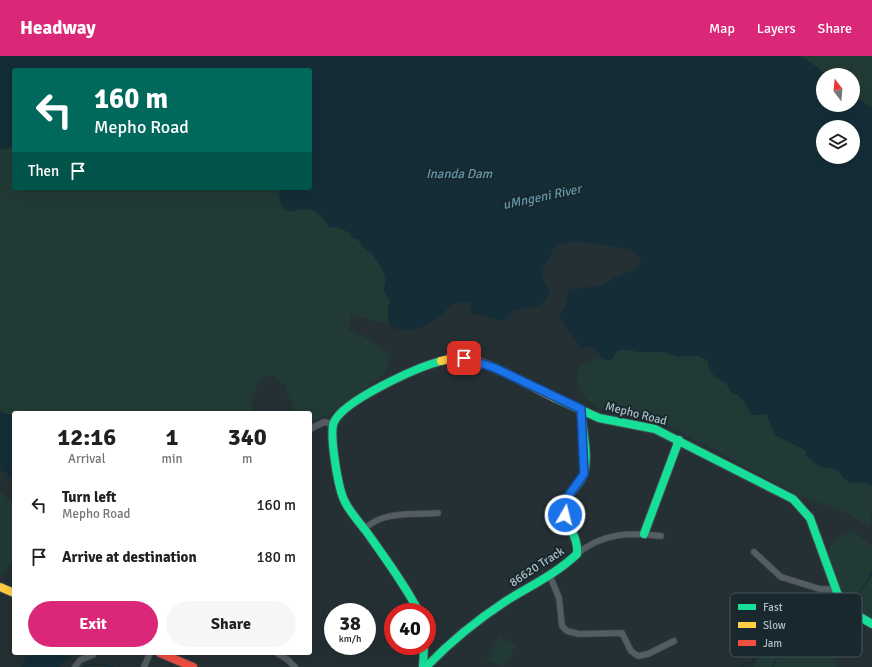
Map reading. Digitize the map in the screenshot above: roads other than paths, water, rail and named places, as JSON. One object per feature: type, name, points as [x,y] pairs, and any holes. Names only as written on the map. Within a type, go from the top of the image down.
[{"type":"street","name":"Mepho Road","points":[[334,424],[346,409],[391,380],[436,362],[452,358],[464,358],[479,362],[599,418],[655,429],[680,440],[781,492],[802,507],[812,524],[838,593]]},
{"type":"street","name":"86620 Track","points":[[426,667],[445,646],[488,613],[550,576],[577,554],[578,548],[565,515],[565,506],[566,499],[584,474],[581,409]]},
{"type":"street","points":[[312,428],[324,422],[334,424],[332,445],[342,494],[349,509],[408,590],[414,603]]},
{"type":"street","points":[[644,534],[680,440]]},
{"type":"street","points":[[363,530],[371,522],[381,517],[438,513]]},
{"type":"street","points":[[577,554],[586,546],[613,535],[644,534],[660,536]]},
{"type":"street","points":[[754,552],[781,577],[820,589],[835,589]]},
{"type":"street","points":[[550,576],[559,598],[562,626],[567,631],[579,634],[622,633],[631,651],[638,656],[648,654],[674,641]]},
{"type":"street","points":[[0,587],[12,592]]},
{"type":"street","name":"Mepho Road","points":[[862,619],[872,624]]},
{"type":"street","points":[[75,667],[80,660],[93,655]]},
{"type":"street","points":[[144,667],[149,655]]},
{"type":"street","points":[[167,655],[193,667]]},
{"type":"street","points":[[280,655],[288,660],[294,667]]},
{"type":"street","points":[[423,667],[424,655]]},
{"type":"water","name":"Inanda Dam","points":[[0,56],[802,56],[818,68],[816,68],[816,112],[860,112],[860,100],[872,108],[872,486],[866,483],[849,482],[838,470],[820,467],[807,457],[806,451],[777,436],[773,432],[769,418],[766,414],[753,415],[749,412],[745,402],[738,395],[732,393],[725,382],[716,378],[708,367],[708,362],[700,356],[684,355],[679,357],[661,352],[639,352],[624,349],[617,351],[611,360],[607,360],[601,358],[599,352],[593,347],[587,346],[582,349],[580,348],[560,319],[560,314],[567,303],[568,292],[571,289],[601,286],[614,278],[638,268],[641,260],[629,248],[622,249],[582,242],[568,242],[554,246],[551,256],[542,270],[544,281],[550,290],[546,302],[537,306],[513,311],[505,320],[472,314],[471,304],[466,302],[456,303],[450,306],[443,314],[423,327],[402,330],[395,329],[389,325],[388,309],[390,301],[384,290],[386,282],[383,270],[373,255],[363,247],[358,239],[354,239],[344,230],[329,227],[321,216],[311,209],[288,212],[280,202],[279,190],[312,190],[312,68],[12,68],[12,147],[0,150]]},
{"type":"water","points":[[0,412],[12,415],[12,479],[7,473],[0,470]]},
{"type":"water","points":[[27,655],[70,655],[71,658],[64,660],[60,667],[21,667]]},
{"type":"waterway","points":[[859,593],[872,571]]},
{"type":"waterway","points":[[739,667],[753,661],[756,657]]},
{"type":"waterway","points":[[773,667],[777,657]]},
{"type":"waterway","points":[[83,667],[91,664],[114,667]]},
{"type":"water label","name":"uMngeni River","points":[[542,197]]}]
